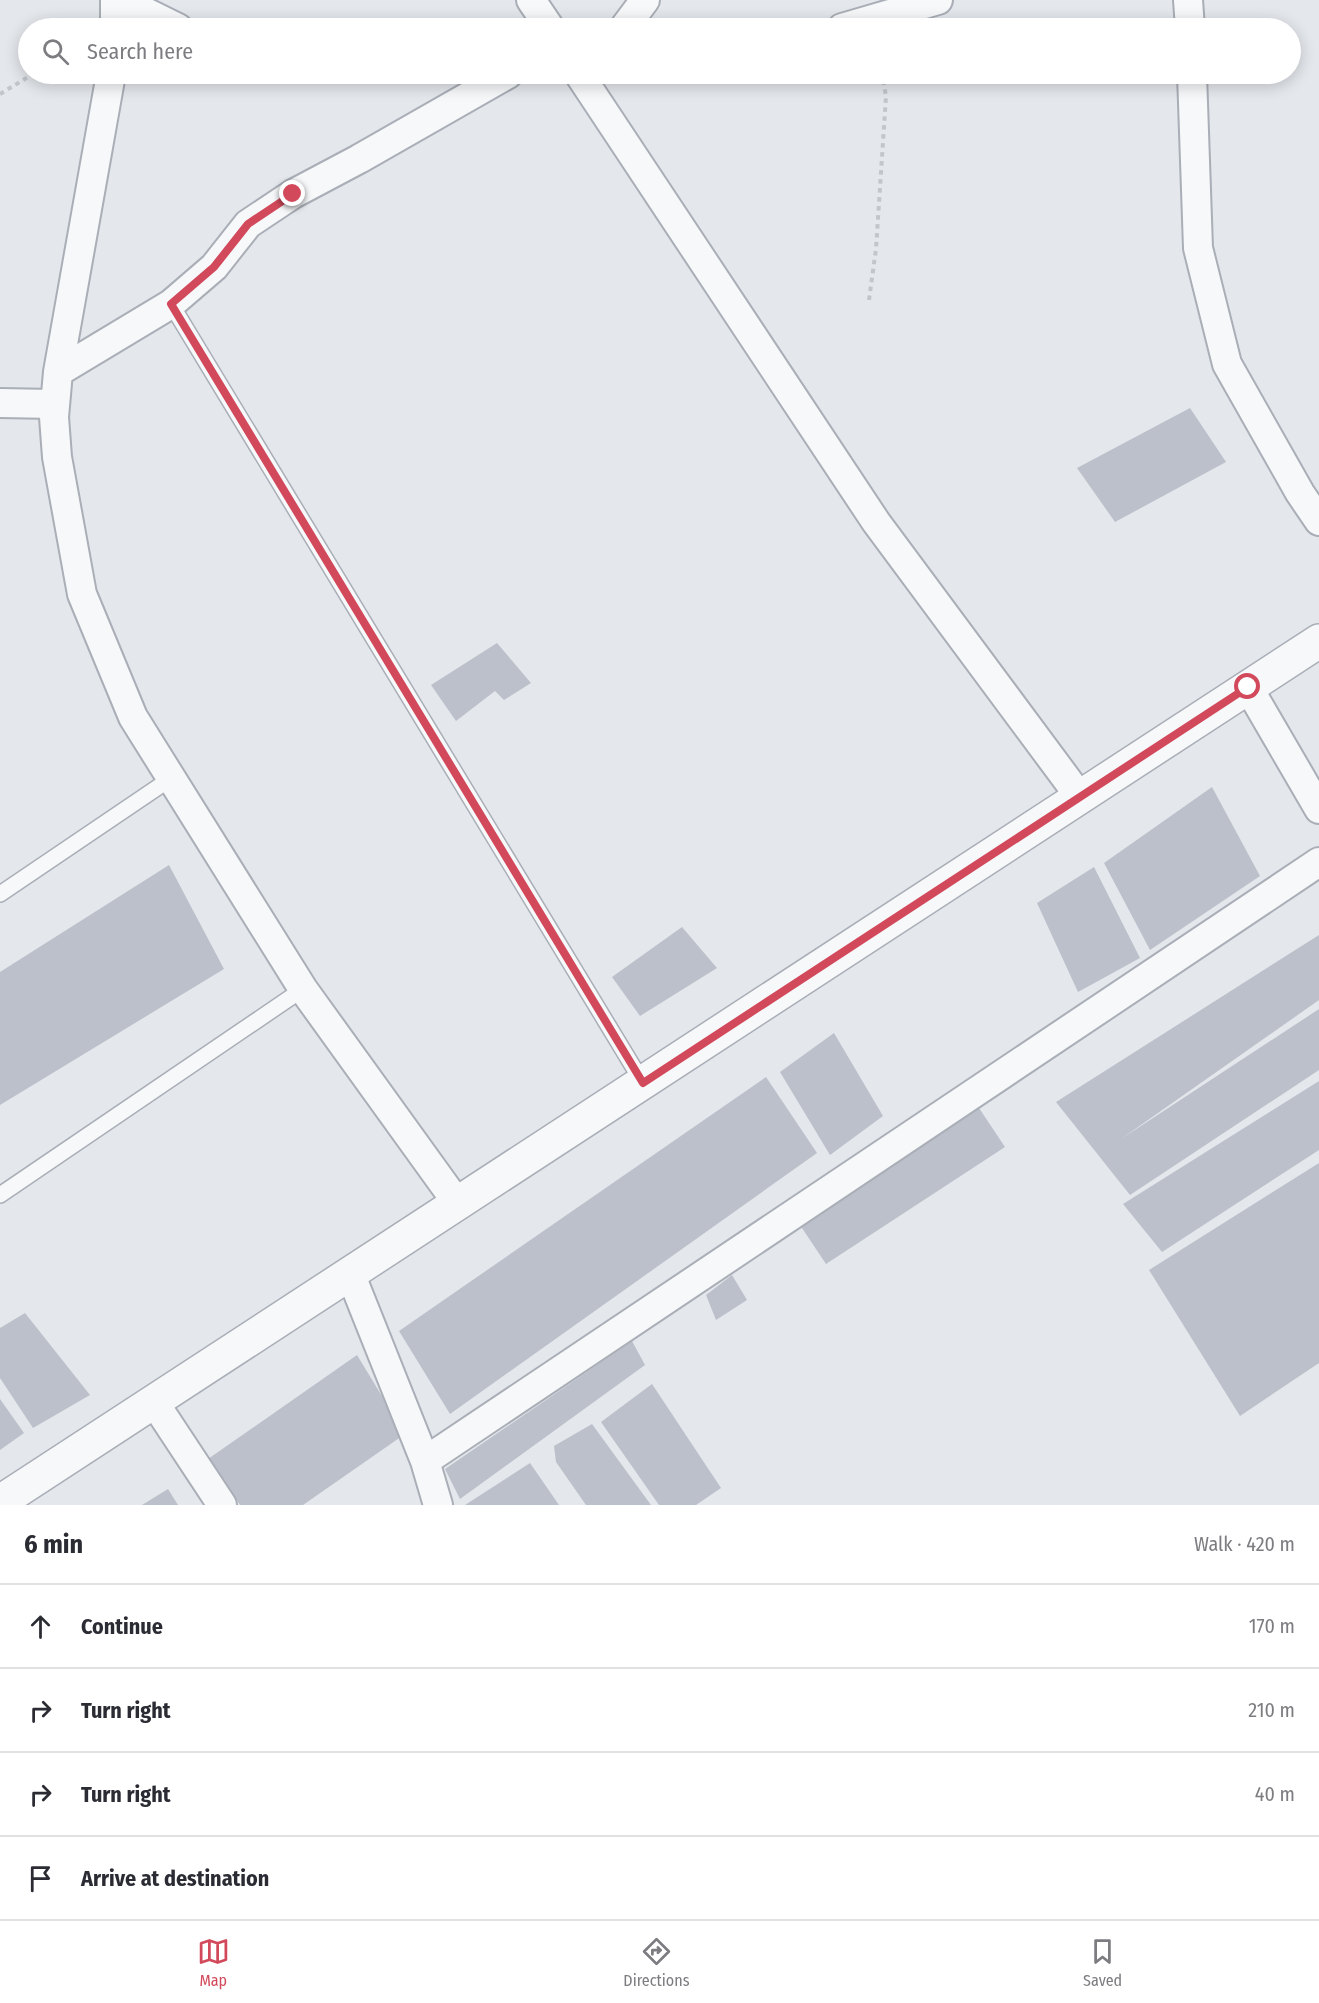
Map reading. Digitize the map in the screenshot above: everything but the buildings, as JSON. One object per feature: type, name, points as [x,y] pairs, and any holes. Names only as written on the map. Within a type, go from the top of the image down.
[{"type":"street","points":[[115,0],[115,18]]},
{"type":"street","points":[[121,0],[158,18]]},
{"type":"street","points":[[531,0],[543,18]]},
{"type":"street","points":[[632,18],[645,0]]},
{"type":"street","points":[[876,18],[938,0]]},
{"type":"street","points":[[1188,0],[1189,18]]},
{"type":"street","points":[[54,417],[58,372],[109,84]]},
{"type":"street","points":[[58,372],[171,304],[214,267],[248,224],[293,194],[490,84]]},
{"type":"street","points":[[586,84],[876,522],[1080,797]]},
{"type":"street","points":[[1192,84],[1198,248],[1227,364],[1300,493],[1319,521]]},
{"type":"street","points":[[0,403],[54,404],[57,457],[82,594],[133,717],[303,989],[458,1204]]},
{"type":"street","points":[[0,1502],[1319,641]]},
{"type":"street","points":[[1248,687],[1319,809]]},
{"type":"street","points":[[424,1461],[1319,862]]},
{"type":"street","points":[[350,1273],[424,1461],[438,1505]]},
{"type":"street","points":[[154,1402],[222,1505]]},
{"type":"lane","points":[[171,304],[643,1083]]},
{"type":"lane","points":[[0,894],[170,779]]},
{"type":"lane","points":[[0,1195],[303,989]]},
{"type":"path","points":[[0,94],[18,83]]},
{"type":"path","points":[[869,300],[876,249],[886,96],[884,84]]},
{"type":"route","points":[[293,194],[248,224],[214,267],[171,304],[643,1083],[1248,687]]}]
